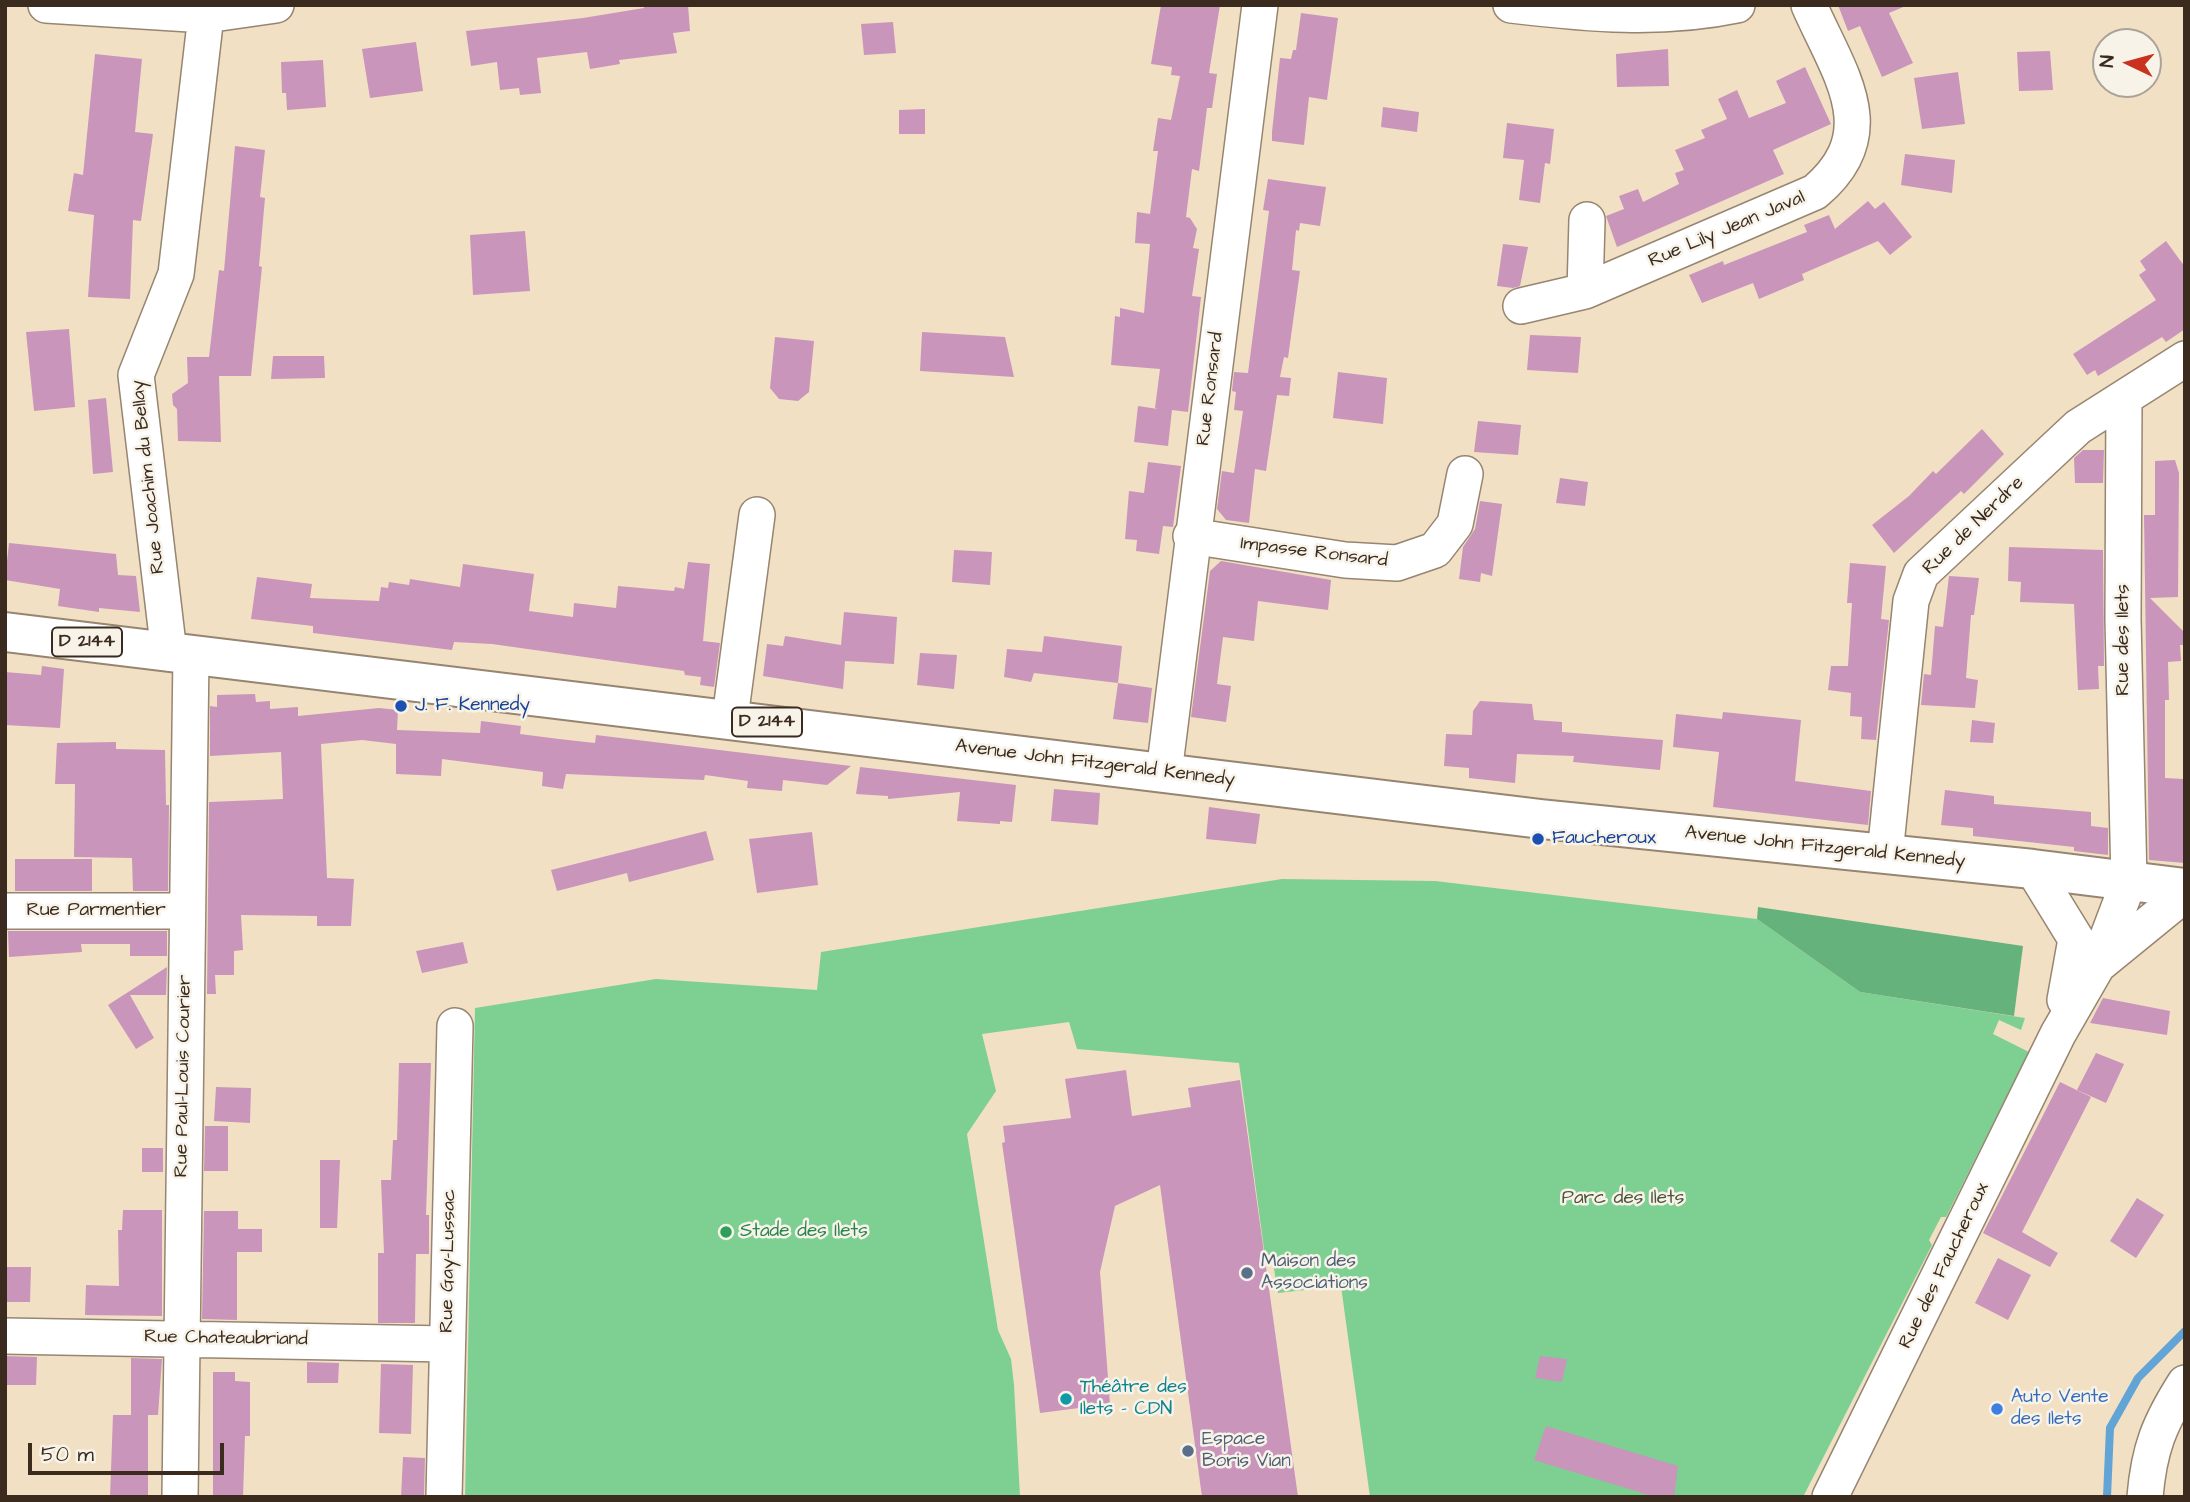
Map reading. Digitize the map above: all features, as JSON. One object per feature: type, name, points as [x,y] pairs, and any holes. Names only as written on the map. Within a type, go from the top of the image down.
[{"type":"main road","name":"Avenue John Fitzgerald Kennedy","points":[[5,632],[477,691],[730,718],[1541,819],[2033,869],[2185,888]]},
{"type":"street","points":[[46,5],[206,15],[276,5]]},
{"type":"street","name":"Rue Ronsard","points":[[1164,772],[1191,536],[1260,5]]},
{"type":"street","points":[[1511,5],[1638,16],[1697,13],[1737,5]]},
{"type":"street","name":"Rue Lily Jean Javal","points":[[1521,306],[1585,291],[1815,192],[1834,176],[1848,152],[1854,127],[1853,106],[1809,5]]},
{"type":"street","name":"Rue Joachim du Bellay","points":[[180,654],[136,374],[176,274],[206,15]]},
{"type":"street","points":[[1585,291],[1587,220]]},
{"type":"street","name":"Rue de Nerdre","points":[[1885,854],[1911,601],[1921,574],[2078,427],[2185,359]]},
{"type":"street","name":"Rue des Ilets","points":[[2124,398],[2123,619],[2129,881]]},
{"type":"street","name":"Impasse Ronsard","points":[[1191,536],[1345,560],[1396,564],[1435,550],[1455,524],[1465,474]]},
{"type":"street","points":[[730,718],[757,515]]},
{"type":"street","name":"Rue Paul-Louis Courier","points":[[180,654],[187,911],[180,1497]]},
{"type":"street","points":[[2033,869],[2076,939]]},
{"type":"street","name":"Rue des Faucheroux","points":[[2058,1034],[2076,939],[2101,908],[2129,881]]},
{"type":"street","name":"Rue des Faucheroux","points":[[1830,1497],[2058,1034],[2096,968],[2129,881]]},
{"type":"street","name":"Rue des Faucheroux","points":[[2096,968],[2185,894]]},
{"type":"street","name":"Rue Parmentier","points":[[5,911],[187,911]]},
{"type":"street","name":"Rue Gay-Lussac","points":[[444,1497],[455,1026]]},
{"type":"street","name":"Rue Chateaubriand","points":[[5,1336],[447,1344]]},
{"type":"street","points":[[2145,1497],[2149,1456],[2161,1421],[2185,1383]]},
{"type":"green space","name":"Parc des Ilets","points":[[1282,879],[1435,881],[1757,919],[1860,992],[2025,1018],[2021,1030],[1999,1020],[1993,1034],[2029,1052],[1946,1217],[1941,1217],[1929,1240],[1932,1245],[1803,1497],[1370,1497],[1341,1286],[1278,1293],[1273,1263],[1266,1264],[1239,1063],[1077,1049],[1069,1022],[982,1034],[996,1091],[967,1134],[998,1330],[1011,1359],[1020,1497],[465,1497],[475,1008],[656,979],[817,990],[821,952]]},
{"type":"green space","points":[[1758,907],[2023,946],[2014,1016],[1860,992],[1757,919]]},
{"type":"building","points":[[644,5],[688,5],[690,31],[673,33],[677,53],[619,60],[620,64],[590,69],[587,52],[537,58],[541,93],[520,95],[519,88],[500,90],[497,62],[471,66],[466,31],[583,18],[644,8]]},
{"type":"building","points":[[1161,5],[1220,5],[1209,73],[1217,74],[1212,108],[1207,108],[1199,171],[1192,169],[1186,217],[1190,218],[1197,229],[1193,248],[1199,249],[1192,296],[1201,297],[1188,412],[1172,410],[1168,446],[1134,442],[1138,406],[1158,409],[1155,408],[1160,369],[1111,365],[1115,316],[1120,317],[1120,308],[1144,313],[1150,244],[1135,243],[1137,212],[1150,214],[1158,151],[1153,151],[1158,118],[1171,120],[1180,76],[1171,75],[1172,67],[1151,64]]},
{"type":"building","points":[[1838,5],[1908,5],[1889,13],[1913,63],[1882,77],[1860,26],[1848,31]]},
{"type":"building","points":[[1301,13],[1338,18],[1327,100],[1309,97],[1304,145],[1272,141],[1280,58],[1291,59],[1293,50],[1296,50]]},
{"type":"building","points":[[893,22],[896,53],[864,55],[861,24]]},
{"type":"building","points":[[416,42],[423,91],[370,98],[362,49]]},
{"type":"building","points":[[1668,49],[1669,86],[1617,87],[1616,54]]},
{"type":"building","points":[[2050,51],[2053,90],[2019,91],[2017,52]]},
{"type":"building","points":[[95,54],[142,59],[135,132],[153,134],[141,221],[133,220],[130,299],[88,297],[94,215],[68,211],[74,173],[83,175]]},
{"type":"building","points":[[323,60],[326,107],[287,110],[286,93],[282,93],[281,62]]},
{"type":"building","points":[[1805,67],[1831,124],[1773,150],[1784,174],[1617,247],[1606,216],[1624,209],[1619,196],[1638,189],[1643,202],[1679,184],[1675,173],[1684,170],[1675,150],[1705,138],[1701,130],[1727,119],[1718,99],[1737,90],[1749,118],[1786,103],[1776,81]]},
{"type":"building","points":[[1958,72],[1965,124],[1922,129],[1914,78]]},
{"type":"building","points":[[1383,107],[1419,112],[1417,132],[1381,127]]},
{"type":"building","points":[[925,109],[925,134],[899,134],[899,110]]},
{"type":"building","points":[[1507,123],[1554,129],[1550,164],[1545,163],[1540,203],[1519,200],[1524,160],[1503,158]]},
{"type":"building","points":[[235,146],[265,150],[260,197],[265,198],[259,266],[262,267],[251,376],[219,376],[221,442],[178,441],[177,409],[173,405],[172,394],[188,383],[187,357],[209,357],[219,270],[224,271]]},
{"type":"building","points":[[1905,154],[1955,160],[1952,193],[1901,185]]},
{"type":"building","points":[[1268,179],[1326,187],[1320,226],[1300,223],[1299,231],[1296,230],[1292,270],[1300,271],[1288,358],[1284,357],[1280,377],[1291,378],[1289,396],[1277,395],[1266,471],[1255,469],[1249,523],[1226,520],[1217,509],[1222,471],[1234,473],[1243,411],[1234,410],[1234,372],[1248,373],[1269,211],[1263,210]]},
{"type":"building","points":[[1868,201],[1875,209],[1884,202],[1912,237],[1890,255],[1878,241],[1802,274],[1804,280],[1759,299],[1753,283],[1702,303],[1689,275],[1723,261],[1724,265],[1807,232],[1804,225],[1829,215],[1835,229]]},
{"type":"building","points":[[525,231],[530,291],[473,295],[470,235]]},
{"type":"building","points":[[2166,241],[2185,267],[2185,329],[2166,342],[2162,337],[2098,376],[2095,370],[2087,375],[2073,354],[2156,300],[2139,275],[2146,270],[2140,261]]},
{"type":"building","points":[[1503,244],[1528,247],[1520,286],[1497,286]]},
{"type":"building","points":[[69,329],[75,407],[34,411],[26,332]]},
{"type":"building","points":[[922,332],[1005,337],[1014,377],[920,371]]},
{"type":"building","points":[[1530,335],[1581,337],[1578,373],[1527,370]]},
{"type":"building","points":[[775,337],[814,341],[809,392],[798,401],[779,399],[770,388]]},
{"type":"building","points":[[273,356],[324,356],[325,378],[271,379]]},
{"type":"building","points":[[1338,372],[1387,378],[1383,424],[1333,418]]},
{"type":"building","points":[[106,398],[113,472],[93,474],[88,400]]},
{"type":"building","points":[[1478,421],[1521,425],[1518,455],[1474,452]]},
{"type":"building","points":[[1982,429],[2004,454],[1964,494],[1961,491],[1894,553],[1872,525],[1909,496],[1933,471],[1936,474]]},
{"type":"building","points":[[2083,450],[2104,450],[2103,483],[2075,483],[2074,458]]},
{"type":"building","points":[[2175,460],[2179,473],[2178,597],[2150,598],[2185,633],[2185,645],[2180,645],[2181,661],[2168,662],[2165,778],[2184,779],[2185,863],[2149,860],[2144,515],[2155,515],[2155,461]]},
{"type":"building","points":[[1148,462],[1181,466],[1173,527],[1163,526],[1159,554],[1136,551],[1137,540],[1125,539],[1129,491],[1144,493]]},
{"type":"building","points":[[1560,478],[1588,482],[1585,506],[1556,503]]},
{"type":"building","points":[[1480,501],[1502,504],[1492,576],[1481,573],[1480,582],[1459,579],[1463,547],[1475,529]]},
{"type":"building","points":[[9,543],[116,554],[118,575],[136,576],[140,612],[99,608],[99,612],[58,606],[60,589],[5,580]]},
{"type":"building","points":[[2009,547],[2103,550],[2104,666],[2098,666],[2099,689],[2078,690],[2074,604],[2020,602],[2021,582],[2008,581]]},
{"type":"building","points":[[954,550],[992,552],[990,585],[952,582]]},
{"type":"building","points":[[1221,561],[1331,580],[1328,610],[1258,601],[1254,641],[1223,637],[1217,684],[1231,686],[1226,722],[1191,717],[1210,571]]},
{"type":"building","points":[[688,562],[710,564],[703,641],[720,643],[714,687],[700,685],[701,677],[685,675],[684,671],[492,644],[454,642],[452,650],[313,633],[313,626],[251,619],[257,577],[312,584],[310,598],[379,601],[381,587],[388,588],[389,582],[409,585],[410,579],[460,587],[463,564],[534,574],[529,611],[573,617],[574,603],[616,608],[618,586],[674,591],[675,587],[684,589]]},
{"type":"building","points":[[1850,563],[1886,566],[1881,619],[1889,620],[1876,740],[1861,739],[1862,717],[1850,716],[1851,693],[1828,690],[1831,666],[1848,666],[1852,603],[1847,603]]},
{"type":"building","points":[[1949,576],[1979,578],[1974,615],[1971,615],[1966,678],[1978,680],[1975,708],[1921,705],[1924,674],[1931,675],[1935,626],[1943,627]]},
{"type":"building","points":[[844,612],[897,617],[894,664],[845,661],[843,689],[763,676],[767,644],[783,646],[785,636],[841,645]]},
{"type":"building","points":[[1044,636],[1122,646],[1118,683],[1034,673],[1031,682],[1004,677],[1007,649],[1042,652]]},
{"type":"building","points":[[920,653],[957,655],[954,689],[917,685]]},
{"type":"building","points":[[42,666],[64,669],[60,728],[5,725],[5,672],[41,675]]},
{"type":"building","points":[[1118,683],[1152,688],[1148,723],[1113,719]]},
{"type":"building","points":[[255,694],[256,702],[270,701],[270,709],[298,707],[298,716],[379,708],[398,710],[397,730],[480,733],[481,721],[521,726],[520,734],[559,739],[595,743],[596,735],[851,766],[827,785],[783,780],[782,791],[747,788],[748,781],[705,775],[704,780],[566,774],[563,789],[542,786],[543,772],[442,759],[441,776],[396,774],[396,744],[362,740],[321,744],[327,878],[354,879],[351,926],[317,926],[317,916],[241,915],[243,950],[234,951],[234,975],[215,975],[216,994],[207,994],[209,802],[283,799],[281,752],[210,756],[210,706],[217,707],[217,695]]},
{"type":"building","points":[[1480,701],[1532,704],[1534,720],[1562,722],[1562,732],[1663,740],[1660,770],[1573,762],[1574,756],[1517,754],[1515,783],[1469,778],[1469,768],[1444,766],[1446,734],[1472,735],[1473,711]]},
{"type":"building","points":[[1723,712],[1801,720],[1795,781],[1871,791],[1868,825],[1713,807],[1719,752],[1673,747],[1676,714],[1722,719]]},
{"type":"building","points":[[1972,720],[1995,723],[1993,743],[1970,742]]},
{"type":"building","points":[[116,742],[116,749],[165,750],[166,805],[169,805],[168,891],[133,891],[132,858],[74,857],[75,784],[55,784],[57,743]]},
{"type":"building","points":[[860,767],[1016,785],[1012,822],[1000,821],[1000,824],[957,821],[960,792],[888,799],[888,796],[856,794]]},
{"type":"building","points":[[1054,789],[1100,793],[1098,825],[1051,821]]},
{"type":"building","points":[[1945,790],[1994,796],[1994,804],[2091,812],[2091,826],[2108,828],[2108,855],[2074,851],[2074,847],[1973,836],[1973,828],[1941,825]]},
{"type":"building","points":[[1209,807],[1260,814],[1256,844],[1206,839]]},
{"type":"building","points":[[706,831],[714,860],[629,882],[627,873],[557,891],[551,870]]},
{"type":"building","points":[[812,832],[818,885],[757,893],[749,839]]},
{"type":"building","points":[[15,859],[92,859],[92,891],[15,891]]},
{"type":"building","points":[[8,931],[167,931],[167,956],[130,956],[130,944],[81,944],[82,952],[9,957]]},
{"type":"building","points":[[463,942],[468,963],[422,973],[416,951]]},
{"type":"building","points":[[167,967],[166,995],[130,995],[154,1038],[136,1049],[108,1005]]},
{"type":"building","points":[[2103,998],[2170,1011],[2167,1035],[2090,1023]]},
{"type":"building","points":[[2096,1053],[2124,1064],[2106,1103],[2077,1090]]},
{"type":"building","points":[[399,1063],[431,1063],[426,1215],[429,1215],[429,1254],[416,1254],[415,1323],[378,1323],[378,1253],[384,1253],[381,1180],[391,1180],[393,1140],[397,1140]]},
{"type":"building","points":[[1126,1070],[1132,1116],[1191,1107],[1188,1088],[1240,1080],[1298,1497],[1202,1497],[1160,1185],[1115,1206],[1100,1272],[1110,1404],[1040,1413],[1002,1143],[1005,1142],[1003,1126],[1071,1118],[1065,1079]]},
{"type":"building","points":[[2060,1082],[2091,1097],[2022,1232],[2058,1253],[2050,1267],[1983,1233]]},
{"type":"building","points":[[216,1087],[251,1088],[250,1123],[214,1121]]},
{"type":"building","points":[[205,1126],[228,1126],[228,1171],[204,1171]]},
{"type":"building","points":[[142,1148],[163,1148],[163,1172],[142,1172]]},
{"type":"building","points":[[320,1160],[340,1160],[337,1228],[320,1228]]},
{"type":"building","points":[[2137,1198],[2164,1215],[2136,1258],[2110,1241]]},
{"type":"building","points":[[123,1210],[162,1210],[162,1316],[85,1315],[86,1285],[119,1286],[118,1230],[122,1230]]},
{"type":"building","points":[[204,1211],[238,1211],[238,1229],[262,1229],[262,1252],[237,1252],[237,1320],[202,1319]]},
{"type":"building","points":[[1998,1258],[2031,1275],[2008,1320],[1975,1303]]},
{"type":"building","points":[[5,1267],[31,1267],[30,1302],[5,1302]]},
{"type":"building","points":[[5,1356],[37,1357],[36,1385],[5,1385]]},
{"type":"building","points":[[1540,1356],[1567,1359],[1562,1382],[1535,1378]]},
{"type":"building","points":[[131,1358],[162,1359],[158,1415],[148,1415],[148,1497],[110,1497],[113,1415],[131,1415]]},
{"type":"building","points":[[307,1362],[339,1363],[338,1383],[307,1383]]},
{"type":"building","points":[[381,1364],[413,1365],[411,1434],[379,1433]]},
{"type":"building","points":[[213,1372],[235,1372],[235,1381],[250,1382],[250,1436],[245,1436],[243,1497],[213,1497]]},
{"type":"building","points":[[1546,1426],[1678,1466],[1674,1497],[1655,1497],[1534,1460]]},
{"type":"building","points":[[403,1457],[425,1458],[424,1497],[401,1497]]},
{"type":"waterway","points":[[2107,1497],[2110,1428],[2138,1378],[2185,1331]]},
{"type":"place","name":"J. F. Kennedy","points":[[401,706]]},
{"type":"place","name":"Faucheroux","points":[[1538,839]]},
{"type":"place","name":"Stade des Ilets","points":[[726,1232]]},
{"type":"place","name":"Maison des Associations","points":[[1247,1273]]},
{"type":"place","name":"Théâtre des Ilets - CDN","points":[[1066,1399]]},
{"type":"place","name":"Auto Vente des Ilets","points":[[1997,1409]]},
{"type":"place","name":"Espace Boris Vian","points":[[1188,1451]]}]
